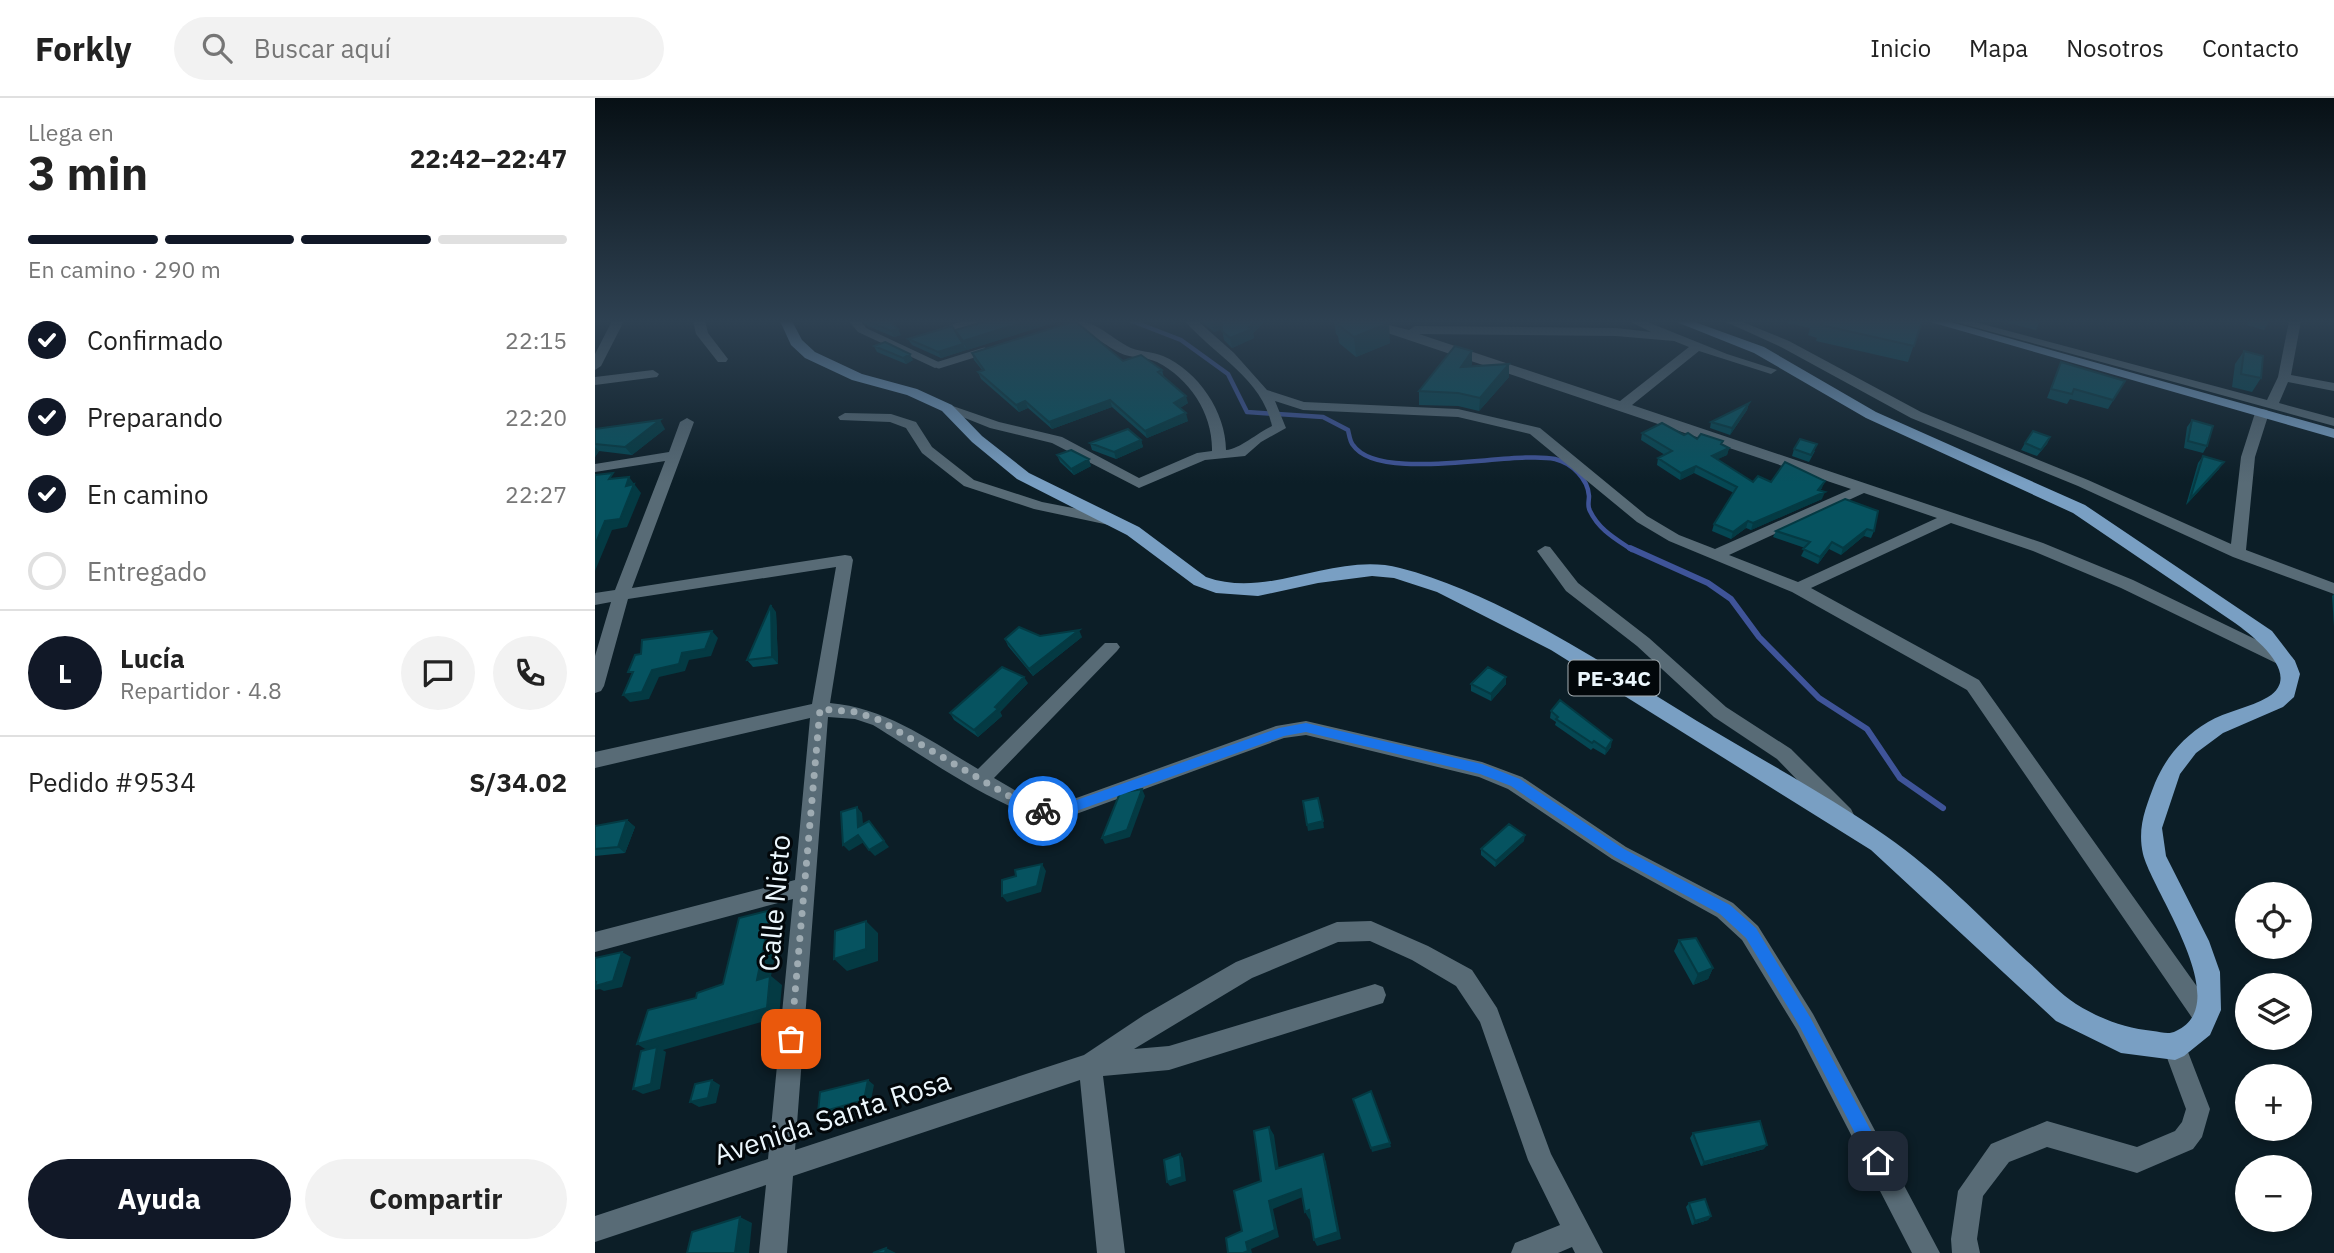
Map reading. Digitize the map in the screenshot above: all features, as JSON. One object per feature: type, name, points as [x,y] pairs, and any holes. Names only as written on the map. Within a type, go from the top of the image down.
[{"type":"main road","name":"PE-34C","points":[[857,375],[928,397],[947,408],[1023,476],[1133,531],[1200,582],[1216,587],[1258,590],[1318,577],[1372,570],[1395,572],[1443,588],[1558,645],[1853,826],[1911,869],[2065,1012],[2121,1040],[2175,1047]]},
{"type":"main road","points":[[1802,375],[1871,415],[2079,509],[2249,624],[2281,651],[2290,674],[2287,692],[2276,702],[2216,727],[2189,747],[2171,771],[2155,811],[2151,828],[2155,857],[2200,949],[2208,972],[2210,993],[2205,1017],[2191,1037],[2175,1047]]},
{"type":"main road","points":[[2140,375],[2267,408],[2334,434]]},
{"type":"street","points":[[595,381],[646,375]]},
{"type":"street","points":[[1182,375],[1198,387],[1222,439],[1219,454]]},
{"type":"street","points":[[947,408],[995,425],[1057,440],[1139,484],[1202,456],[1240,453],[1256,439],[1279,428],[1279,414],[1249,375]]},
{"type":"street","points":[[1528,375],[1790,466],[1867,487],[2075,561],[2286,661]]},
{"type":"street","points":[[1621,407],[1662,375]]},
{"type":"street","points":[[1843,375],[1916,415],[2084,483],[2238,553],[2334,589]]},
{"type":"street","points":[[2149,375],[2267,408],[2334,422]]},
{"type":"street","points":[[2238,553],[2248,457],[2267,408],[2284,377],[2334,387]]},
{"type":"street","points":[[1262,392],[1303,406],[1458,413],[1535,431],[1642,519],[1674,538],[1798,588],[1973,685],[2205,1017]]},
{"type":"street","points":[[845,417],[891,418],[911,425],[927,450],[969,483],[1039,506],[1113,520]]},
{"type":"street","points":[[595,686],[622,593],[687,422]]},
{"type":"street","points":[[595,468],[672,456]]},
{"type":"street","points":[[1715,555],[1867,487]]},
{"type":"street","points":[[1798,588],[1951,517]]},
{"type":"street","points":[[1545,551],[1572,587],[1643,642],[1720,712],[1784,754],[1853,826]]},
{"type":"street","name":"Calle Nieto","points":[[622,593],[845,560],[820,709],[773,1253]]},
{"type":"street","points":[[595,599],[622,593]]},
{"type":"street","points":[[981,779],[1111,647]]},
{"type":"street","points":[[595,760],[820,709],[856,712],[879,720],[1016,800],[1057,813],[1283,731],[1306,728],[1482,769],[1515,783],[1619,853],[1725,910],[1751,933],[1805,1022],[1926,1253]]},
{"type":"street","points":[[595,942],[803,887]]},
{"type":"street","points":[[1090,1065],[1152,1023],[1244,970],[1337,932],[1371,932],[1420,953],[1464,978],[1489,1016],[1541,1160],[1583,1243],[1525,1253]]},
{"type":"street","points":[[1090,1065],[1169,1058],[1375,995]]},
{"type":"street","points":[[1966,1253],[1964,1239],[1972,1191],[2000,1153],[2047,1134],[2137,1160],[2184,1140],[2193,1128],[2198,1109],[2175,1047]]},
{"type":"street","points":[[1090,1065],[1111,1253]]},
{"type":"street","name":"Avenida Santa Rosa","points":[[595,1229],[1090,1065]]},
{"type":"building","points":[[981,375],[1161,375],[1186,396],[1174,403],[1186,413],[1145,431],[1110,400],[1049,422],[1025,401],[1016,405]]},
{"type":"building","points":[[1432,375],[1500,375],[1480,398],[1458,393],[1419,391]]},
{"type":"building","points":[[2056,375],[2104,375],[2125,381],[2113,400],[2074,389],[2072,394],[2051,389]]},
{"type":"building","points":[[1749,403],[1732,428],[1711,422]]},
{"type":"building","points":[[660,420],[625,447],[595,444],[595,429]]},
{"type":"building","points":[[2192,420],[2213,426],[2207,446],[2188,441]]},
{"type":"building","points":[[1662,423],[1697,439],[1701,434],[1723,441],[1721,444],[1729,448],[1712,456],[1753,482],[1758,476],[1771,482],[1785,462],[1825,481],[1818,490],[1825,492],[1753,523],[1748,521],[1733,532],[1714,524],[1737,487],[1696,466],[1681,473],[1658,458],[1672,451],[1642,433]]},
{"type":"building","points":[[1128,429],[1141,440],[1114,452],[1090,443]]},
{"type":"building","points":[[2033,431],[2050,437],[2041,450],[2025,443]]},
{"type":"building","points":[[1800,439],[1817,444],[1811,455],[1794,449]]},
{"type":"building","points":[[1071,450],[1089,459],[1071,469],[1057,455]]},
{"type":"building","points":[[2203,456],[2224,462],[2190,499]]},
{"type":"building","points":[[613,473],[609,479],[629,477],[626,486],[634,484],[620,519],[605,521],[595,545],[595,475]]},
{"type":"building","points":[[1845,499],[1878,511],[1874,531],[1867,529],[1843,548],[1832,542],[1820,557],[1803,549],[1810,542],[1776,531]]},
{"type":"building","points":[[771,605],[772,657],[747,660]]},
{"type":"building","points":[[1019,627],[1040,636],[1079,630],[1029,669],[1005,639]]},
{"type":"building","points":[[712,631],[705,649],[682,653],[679,664],[652,670],[642,692],[623,695],[633,672],[628,672],[635,655],[641,654],[642,640]]},
{"type":"building","points":[[1002,667],[1024,677],[995,707],[998,709],[974,730],[950,713]]},
{"type":"building","points":[[1488,667],[1506,677],[1491,694],[1471,684]]},
{"type":"building","points":[[1560,700],[1612,740],[1606,749],[1556,719],[1558,717],[1551,711]]},
{"type":"building","points":[[1142,789],[1127,830],[1102,838],[1120,793]]},
{"type":"building","points":[[1318,798],[1323,821],[1307,825],[1303,801]]},
{"type":"building","points":[[857,807],[858,827],[869,821],[884,841],[869,850],[858,835],[843,845],[841,812]]},
{"type":"building","points":[[627,820],[618,847],[595,849],[595,826]]},
{"type":"building","points":[[1509,824],[1525,835],[1496,861],[1481,849]]},
{"type":"building","points":[[1042,864],[1037,886],[1002,896],[1002,880],[1016,876],[1015,870]]},
{"type":"building","points":[[771,910],[757,980],[770,976],[767,1008],[637,1044],[648,1010],[696,998],[697,993],[723,984],[739,918]]},
{"type":"building","points":[[866,921],[866,949],[834,959],[835,931]]},
{"type":"building","points":[[1696,938],[1713,968],[1698,974],[1679,940]]},
{"type":"building","points":[[622,952],[613,981],[595,986],[595,958]]},
{"type":"building","points":[[657,1047],[651,1084],[633,1089],[641,1051]]},
{"type":"building","points":[[712,1080],[708,1098],[690,1102],[695,1084]]},
{"type":"building","points":[[868,1080],[864,1100],[818,1113],[820,1092]]},
{"type":"building","points":[[1371,1091],[1390,1143],[1371,1148],[1353,1099]]},
{"type":"building","points":[[1760,1121],[1767,1145],[1704,1162],[1693,1133]]},
{"type":"building","points":[[1269,1127],[1276,1169],[1323,1154],[1338,1232],[1314,1240],[1309,1210],[1305,1212],[1301,1189],[1269,1201],[1275,1230],[1246,1242],[1248,1251],[1228,1253],[1226,1238],[1242,1231],[1234,1191],[1261,1181],[1254,1131]]},
{"type":"building","points":[[1180,1154],[1182,1177],[1167,1182],[1164,1160]]},
{"type":"building","points":[[1705,1199],[1711,1216],[1695,1221],[1689,1203]]},
{"type":"building","points":[[740,1217],[735,1253],[687,1253],[692,1232]]},
{"type":"waterway","points":[[1228,375],[1247,412],[1323,417],[1348,430],[1352,444],[1367,456],[1390,462],[1448,463],[1536,457],[1561,461],[1573,468],[1586,484],[1588,506],[1598,524],[1632,550]]},
{"type":"waterway","points":[[1630,548],[1708,583],[1731,599],[1759,637],[1819,698],[1867,729],[1900,778],[1943,808]]},
{"type":"way so far","points":[[791,1039],[820,709],[856,712],[879,720],[1016,800],[1043,811]]},
{"type":"route","points":[[1043,811],[1057,813],[1283,731],[1306,728],[1482,769],[1515,783],[1619,853],[1725,910],[1751,933],[1805,1022],[1878,1161]]}]
